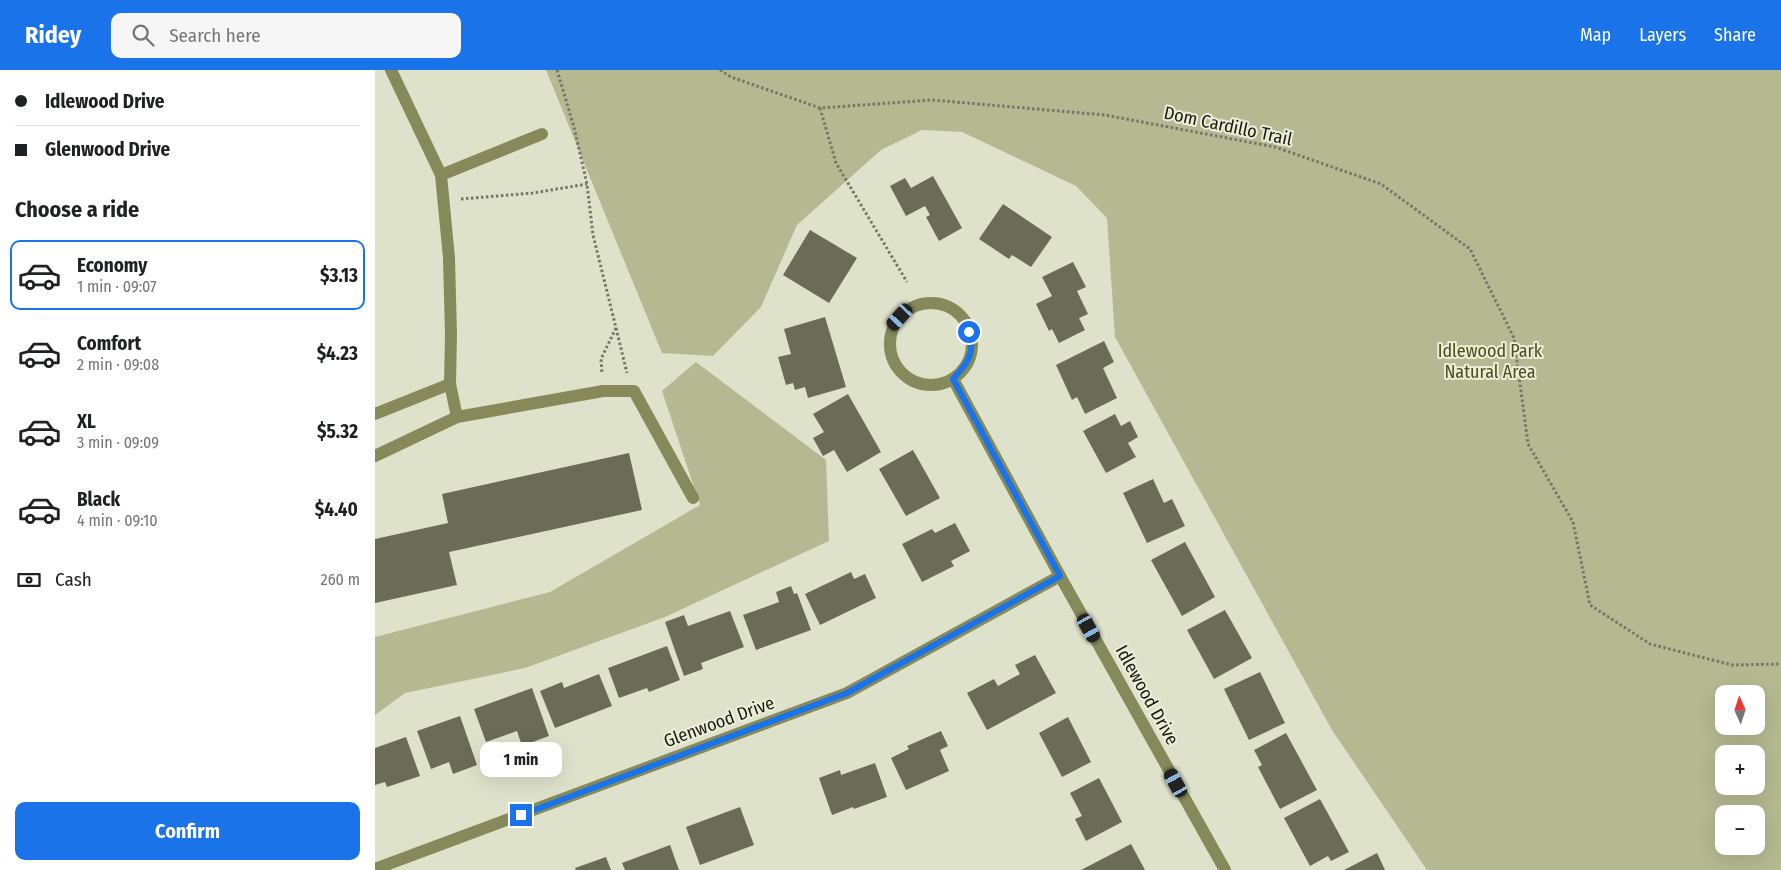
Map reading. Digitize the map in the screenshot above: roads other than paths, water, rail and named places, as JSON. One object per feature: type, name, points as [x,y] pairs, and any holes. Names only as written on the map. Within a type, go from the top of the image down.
[{"type":"street","points":[[391,70],[441,175],[449,258],[450,384],[457,417]]},
{"type":"street","points":[[441,175],[542,134]]},
{"type":"street","points":[[928,302],[950,306],[966,321],[973,342],[970,356],[968,363],[953,379],[933,386],[911,381],[895,367],[889,346],[893,325],[908,309],[928,302]]},
{"type":"street","name":"Idlewood Drive","points":[[953,379],[1060,576],[1225,870]]},
{"type":"street","points":[[375,414],[450,384]]},
{"type":"street","points":[[375,456],[457,417],[603,391],[634,391],[693,498]]},
{"type":"street","name":"Glenwood Drive","points":[[375,869],[847,693],[1060,576]]},
{"type":"park label","name":"Idlewood Park Natural Area","points":[[1490,361]]}]
